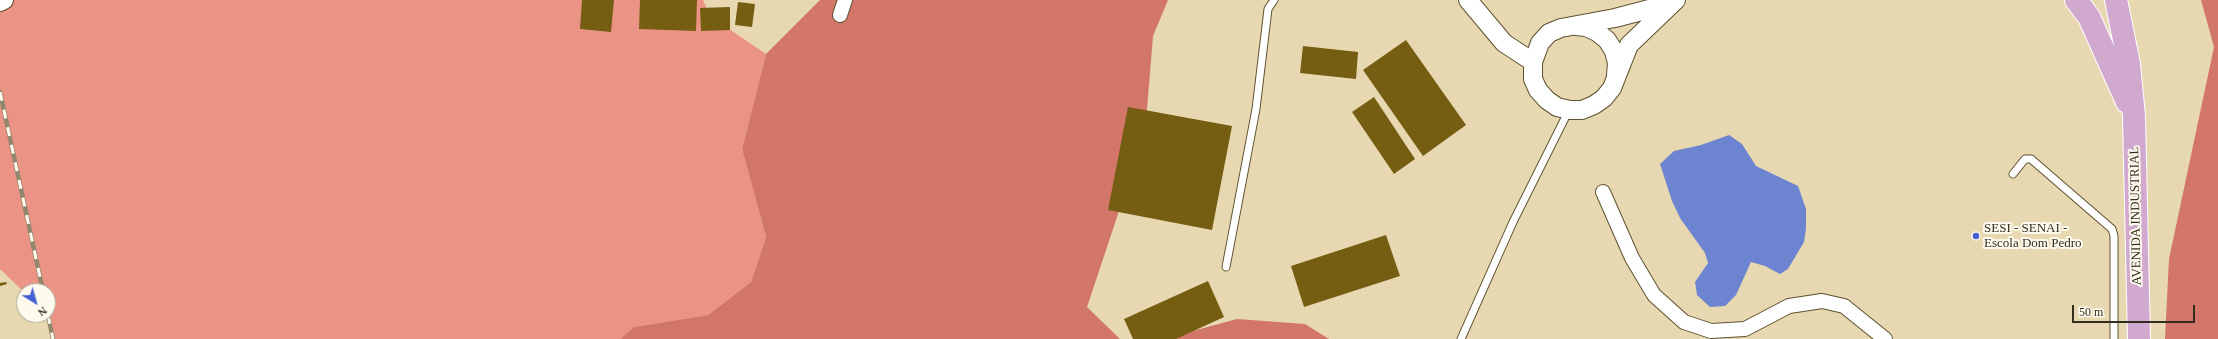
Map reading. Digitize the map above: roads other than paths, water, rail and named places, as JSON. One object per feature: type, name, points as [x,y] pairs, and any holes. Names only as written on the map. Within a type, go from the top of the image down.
[{"type":"main road","name":"AVENIDA INDUSTRIAL","points":[[2076,0],[2089,17],[2134,116]]},
{"type":"main road","name":"AVENIDA INDUSTRIAL","points":[[2116,0],[2129,64],[2134,116],[2139,339]]},
{"type":"street","points":[[0,2],[4,0]]},
{"type":"street","points":[[840,15],[845,0]]},
{"type":"street","points":[[1468,0],[1504,43],[1533,62]]},
{"type":"street","points":[[1674,1],[1629,45],[1612,88],[1604,98],[1594,106],[1582,110],[1570,110],[1557,107],[1546,100],[1538,90],[1533,79],[1533,62],[1540,43],[1549,34],[1561,28],[1615,18],[1674,1]]},
{"type":"street","points":[[1573,25],[1586,27],[1597,32],[1607,40],[1614,51],[1617,63],[1616,76]]},
{"type":"street","points":[[1602,192],[1632,258],[1654,296],[1684,322],[1711,330],[1745,329],[1789,306],[1822,301],[1844,306],[1885,339]]},
{"type":"lane","points":[[1226,266],[1256,109],[1268,9],[1274,0]]},
{"type":"lane","points":[[1461,339],[1513,222],[1570,110]]},
{"type":"lane","points":[[2013,174],[2025,159],[2031,159],[2112,230],[2114,236],[2114,339]]},
{"type":"water","points":[[1729,135],[1742,144],[1756,166],[1798,186],[1806,209],[1806,229],[1804,242],[1788,269],[1780,274],[1765,266],[1751,262],[1736,295],[1725,306],[1710,307],[1697,295],[1695,282],[1708,263],[1705,253],[1680,218],[1672,201],[1660,164],[1674,151],[1701,145]]},
{"type":"railway","points":[[0,92],[41,283]]},
{"type":"railway","points":[[50,323],[53,339]]},
{"type":"place","name":"SESI - SENAI - Escola Dom Pedro","points":[[1976,236]]}]
